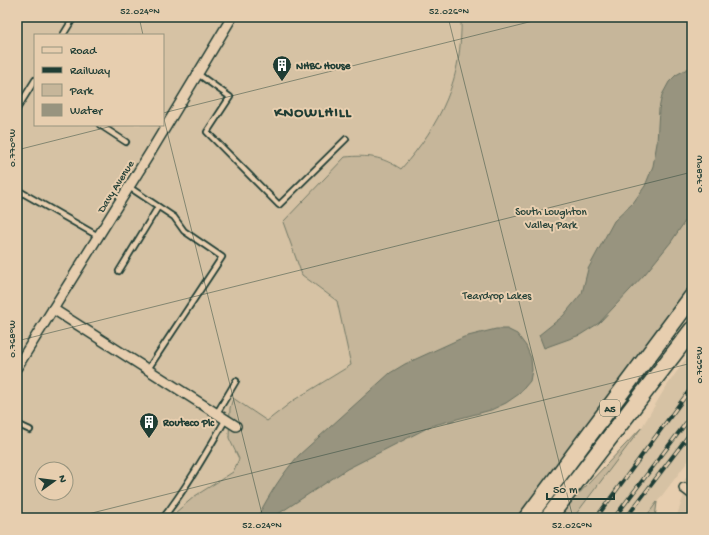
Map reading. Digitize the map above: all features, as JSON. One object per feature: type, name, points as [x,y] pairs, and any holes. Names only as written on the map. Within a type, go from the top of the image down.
[{"type":"highway","name":"A5","points":[[527,518],[692,297]]},
{"type":"highway","name":"A5","points":[[548,518],[692,330]]},
{"type":"street","name":"Davy Avenue","points":[[17,367],[129,188],[232,17]]},
{"type":"street","points":[[53,309],[236,426]]},
{"type":"street","points":[[684,488],[692,494]]},
{"type":"lane","points":[[64,34],[74,17]]},
{"type":"lane","points":[[198,74],[230,97],[207,132],[279,205],[346,139]]},
{"type":"lane","points":[[17,109],[34,82]]},
{"type":"lane","points":[[102,126],[126,142]]},
{"type":"lane","points":[[129,188],[174,217],[184,231],[222,257],[148,369]]},
{"type":"lane","points":[[17,199],[22,192],[98,236]]},
{"type":"lane","points":[[119,270],[158,207]]},
{"type":"lane","points":[[217,414],[236,381]]},
{"type":"lane","points":[[163,518],[196,470],[226,420]]},
{"type":"lane","points":[[17,424],[30,430]]},
{"type":"shaded area","points":[[17,17],[461,17],[459,56],[452,84],[443,108],[433,128],[418,150],[401,169],[388,161],[365,155],[345,157],[302,275],[337,301],[351,365],[294,400],[267,421],[234,399],[229,438],[239,459],[233,472],[195,496],[169,518],[17,518]]},
{"type":"shaded area","points":[[692,350],[692,456],[645,518],[573,518],[642,427],[664,390]]},
{"type":"shaded area","points":[[692,471],[692,518],[676,518],[684,495],[677,489]]},
{"type":"green space","name":"Teardrop Lakes","points":[[461,17],[692,17],[692,297],[527,518],[169,518],[195,496],[233,472],[239,459],[229,438],[230,408],[233,398],[267,421],[294,400],[351,365],[337,301],[302,275],[283,222],[345,157],[374,157],[387,161],[401,169],[428,135],[447,99],[458,60],[461,39]]},
{"type":"green space","points":[[642,427],[573,518],[559,518],[570,503]]},
{"type":"green space","points":[[657,502],[655,518],[645,518]]},
{"type":"water","name":"Teardrop Lakes","points":[[692,68],[692,211],[671,242],[645,274],[599,323],[580,335],[544,348],[539,335],[563,316],[582,293],[588,269],[614,221],[633,203],[645,186],[653,166],[657,143],[659,109],[662,95],[669,82],[676,75]]},
{"type":"water","name":"Teardrop Lakes","points":[[496,329],[507,329],[517,334],[526,346],[531,358],[532,370],[530,381],[519,394],[506,403],[491,410],[431,426],[347,469],[272,518],[257,518],[276,485],[299,455],[390,373],[405,364],[464,337]]},
{"type":"railway","points":[[596,518],[692,387]]},
{"type":"railway","points":[[614,518],[692,415]]},
{"type":"railway","points":[[626,518],[692,431]]},
{"type":"place","name":"NHBC House","points":[[282,82]]},
{"type":"place","name":"Routeco Plc","points":[[149,439]]},
{"type":"district","name":"KNOWLHILL","points":[[313,111]]},
{"type":"park label","name":"South Loughton Valley Park","points":[[551,217]]}]
